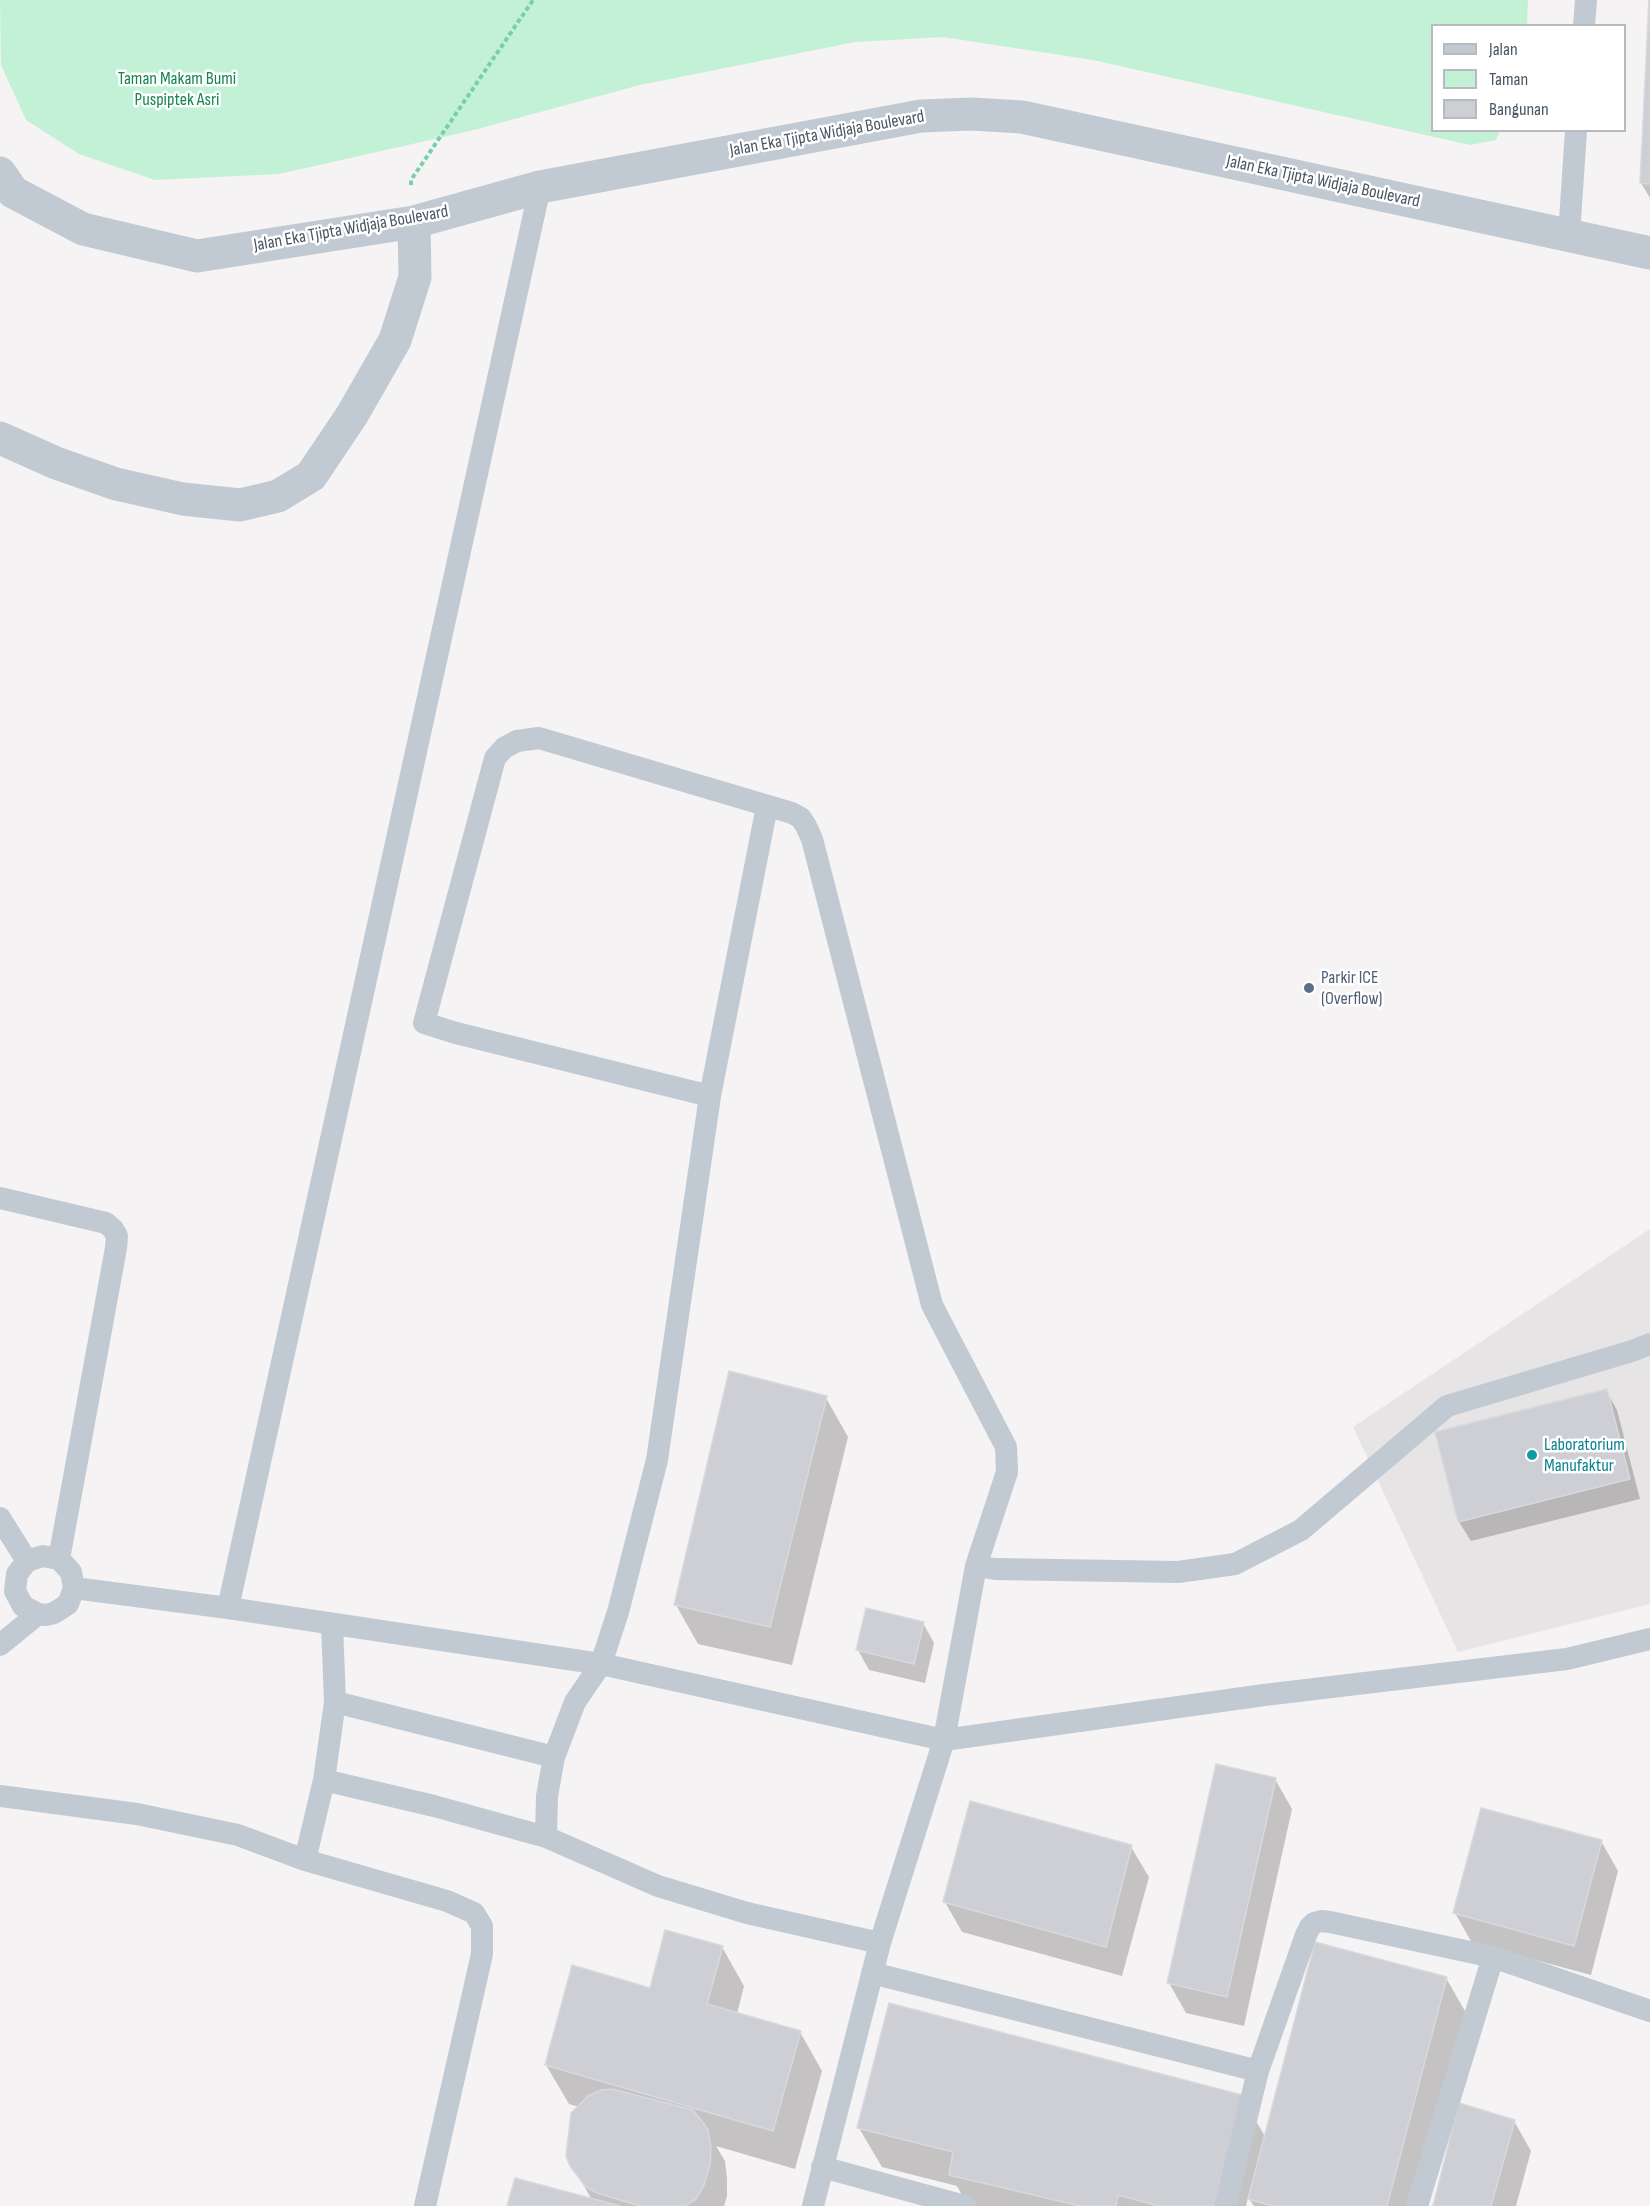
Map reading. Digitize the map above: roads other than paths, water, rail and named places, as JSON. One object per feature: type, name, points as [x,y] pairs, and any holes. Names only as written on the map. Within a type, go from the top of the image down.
[{"type":"street","name":"Jalan Eka Tjipta Widjaja Boulevard","points":[[7,182],[83,229],[197,256],[414,222],[540,187],[921,116],[972,114],[1022,117],[1650,253]]},
{"type":"street","points":[[0,438],[56,463],[116,484],[183,499],[240,505],[278,496],[311,476],[352,415],[395,340],[415,277],[414,222]]},
{"type":"lane","points":[[1584,24],[1586,0]]},
{"type":"lane","points":[[1569,236],[1576,132]]},
{"type":"lane","points":[[228,1608],[540,187]]},
{"type":"lane","points":[[711,1096],[456,1033],[424,1023],[490,773],[495,758],[504,748],[517,741],[539,738],[792,813],[801,818],[812,839],[932,1305],[1006,1447],[1007,1472],[976,1566],[944,1740],[880,1943],[813,2206]]},
{"type":"lane","points":[[546,1837],[547,1796],[554,1757],[575,1702],[601,1664],[618,1612],[657,1460],[711,1096],[767,806]]},
{"type":"lane","points":[[0,1198],[106,1223],[117,1236],[59,1559]]},
{"type":"lane","points":[[976,1566],[995,1569],[1178,1572],[1235,1564],[1301,1530],[1447,1406],[1650,1344]]},
{"type":"lane","points":[[0,1518],[27,1561]]},
{"type":"lane","points":[[43,1556],[59,1559],[71,1572],[74,1588],[68,1604],[46,1615],[38,1614],[23,1606],[15,1591],[16,1574],[27,1561],[43,1556]]},
{"type":"lane","points":[[74,1588],[228,1608],[601,1664],[944,1740],[1264,1695],[1567,1659],[1650,1639]]},
{"type":"lane","points":[[0,1645],[38,1614]]},
{"type":"lane","points":[[305,1860],[324,1780],[335,1702],[332,1625]]},
{"type":"lane","points":[[335,1702],[554,1757]]},
{"type":"lane","points":[[324,1780],[434,1806],[546,1837],[658,1886],[747,1913],[880,1943]]},
{"type":"lane","points":[[0,1796],[137,1814],[238,1835],[305,1860],[447,1900],[474,1913],[482,1926],[482,1954],[425,2206]]},
{"type":"lane","points":[[1225,2206],[1258,2070],[1306,1935],[1314,1923],[1330,1922],[1493,1956],[1650,2011]]},
{"type":"lane","points":[[1417,2206],[1493,1956]]},
{"type":"lane","points":[[872,1972],[1258,2070]]},
{"type":"lane","points":[[822,2167],[965,2206]]},
{"type":"place","name":"Parkir ICE (Overflow)","points":[[1309,988]]},
{"type":"place","name":"Laboratorium Manufaktur","points":[[1532,1455]]},
{"type":"park label","name":"Taman Makam Bumi Puspiptek Asri","points":[[177,89]]}]
